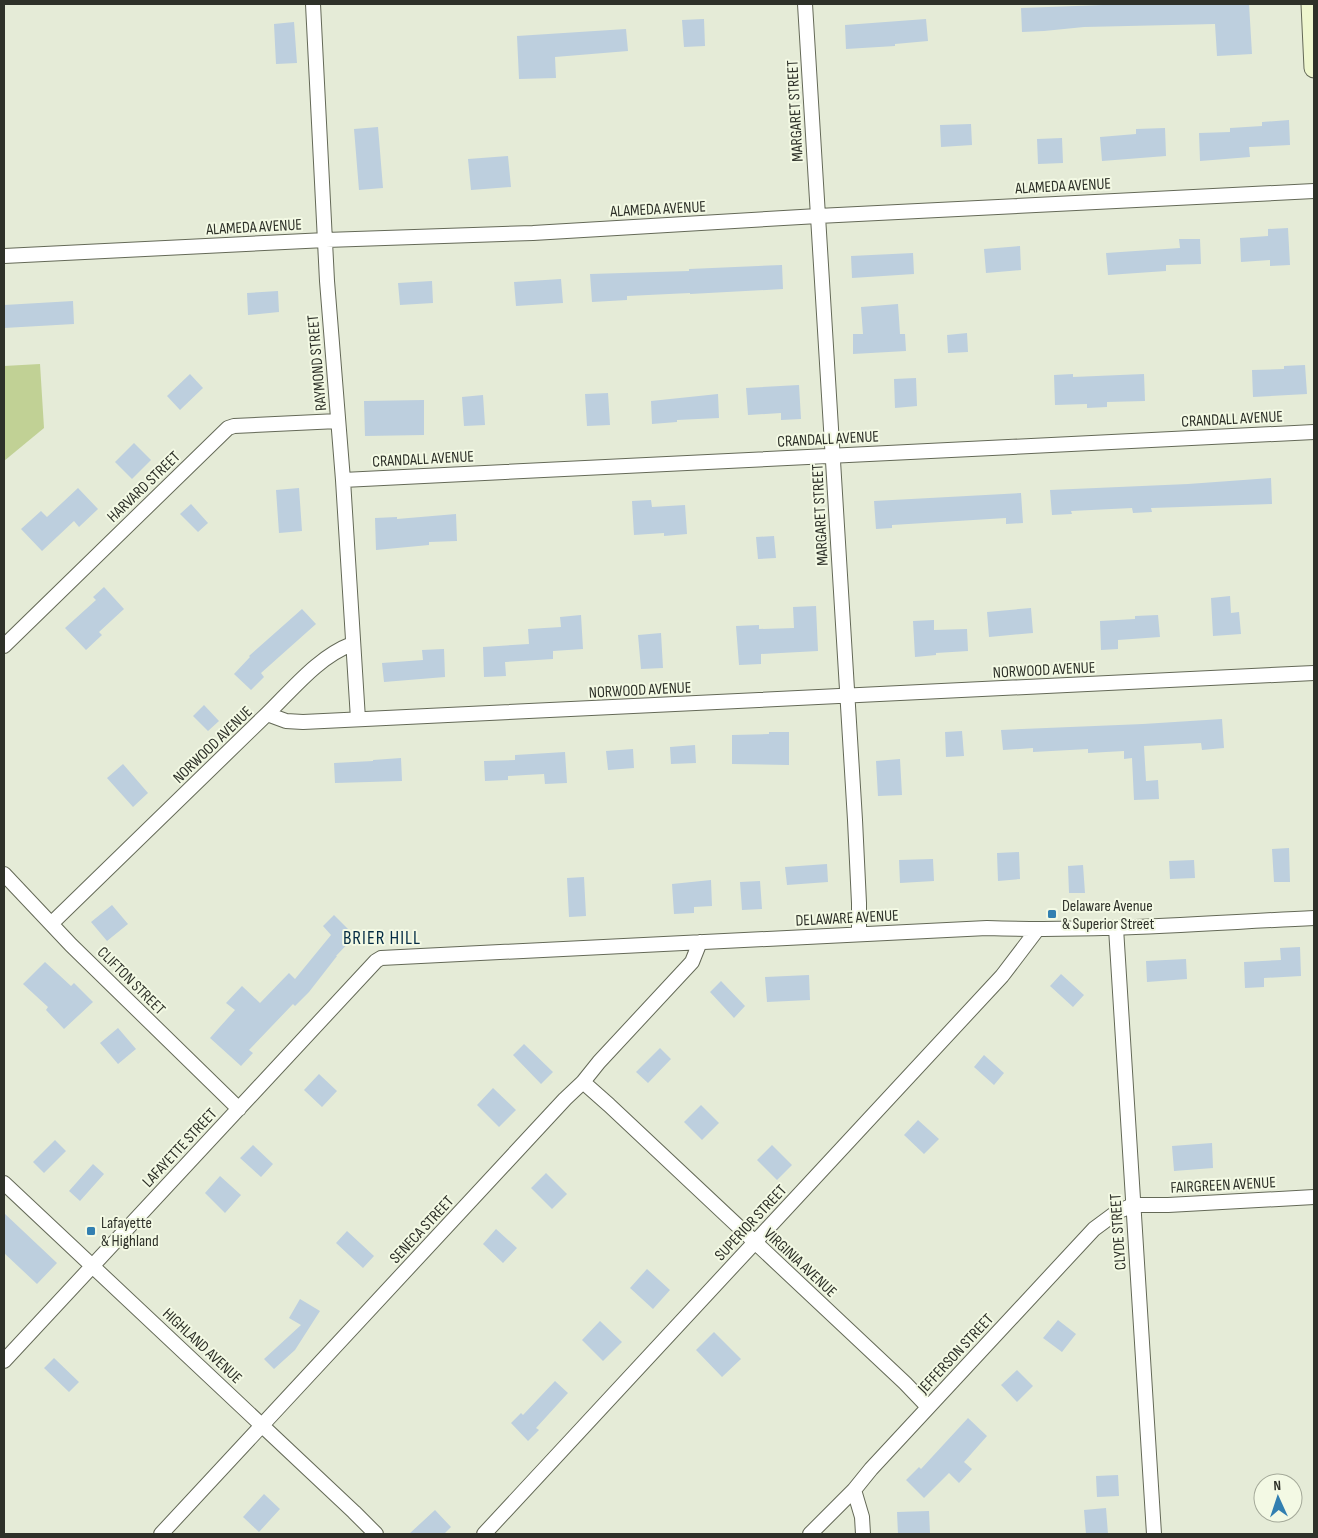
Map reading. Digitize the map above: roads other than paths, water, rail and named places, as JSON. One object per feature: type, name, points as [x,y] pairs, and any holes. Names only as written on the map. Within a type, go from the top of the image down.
[{"type":"main road","points":[[1311,4],[1314,68]]},
{"type":"street","name":"RAYMOND STREET","points":[[313,4],[327,281],[343,480],[358,719]]},
{"type":"street","name":"MARGARET STREET","points":[[805,4],[855,820],[859,934]]},
{"type":"street","name":"ALAMEDA AVENUE","points":[[4,256],[326,240],[533,233],[818,216],[1314,191]]},
{"type":"street","name":"HARVARD STREET","points":[[4,646],[228,428],[234,426],[338,421]]},
{"type":"street","name":"CRANDALL AVENUE","points":[[343,480],[1314,432]]},
{"type":"street","points":[[267,714],[326,657],[338,649],[352,644]]},
{"type":"street","name":"NORWOOD AVENUE","points":[[52,924],[267,714],[286,721],[304,722],[1314,673]]},
{"type":"street","name":"CLIFTON STREET","points":[[4,874],[71,945],[239,1109]]},
{"type":"street","name":"DELAWARE AVENUE","points":[[381,958],[987,928],[1037,930],[1116,928],[1314,918]]},
{"type":"street","name":"CLYDE STREET","points":[[1116,928],[1154,1534]]},
{"type":"street","name":"SUPERIOR STREET","points":[[484,1534],[1002,976],[1037,930]]},
{"type":"street","name":"SENECA STREET","points":[[161,1534],[558,1106],[583,1082],[599,1062],[692,962],[700,942]]},
{"type":"street","name":"LAFAYETTE STREET","points":[[4,1361],[376,961],[381,958]]},
{"type":"street","name":"VIRGINIA AVENUE","points":[[583,1082],[905,1383],[928,1407]]},
{"type":"street","name":"HIGHLAND AVENUE","points":[[4,1183],[376,1534]]},
{"type":"street","name":"FAIRGREEN AVENUE","points":[[1133,1205],[1168,1205],[1314,1197]]},
{"type":"street","name":"JEFFERSON STREET","points":[[810,1534],[854,1490],[871,1468],[1094,1229],[1117,1212],[1133,1205]]},
{"type":"street","points":[[854,1490],[862,1517],[863,1534]]},
{"type":"place","name":"Delaware Avenue & Superior Street","points":[[1052,914]]},
{"type":"place","name":"Lafayette & Highland","points":[[91,1231]]},
{"type":"district","name":"BRIER HILL","points":[[382,937]]}]
